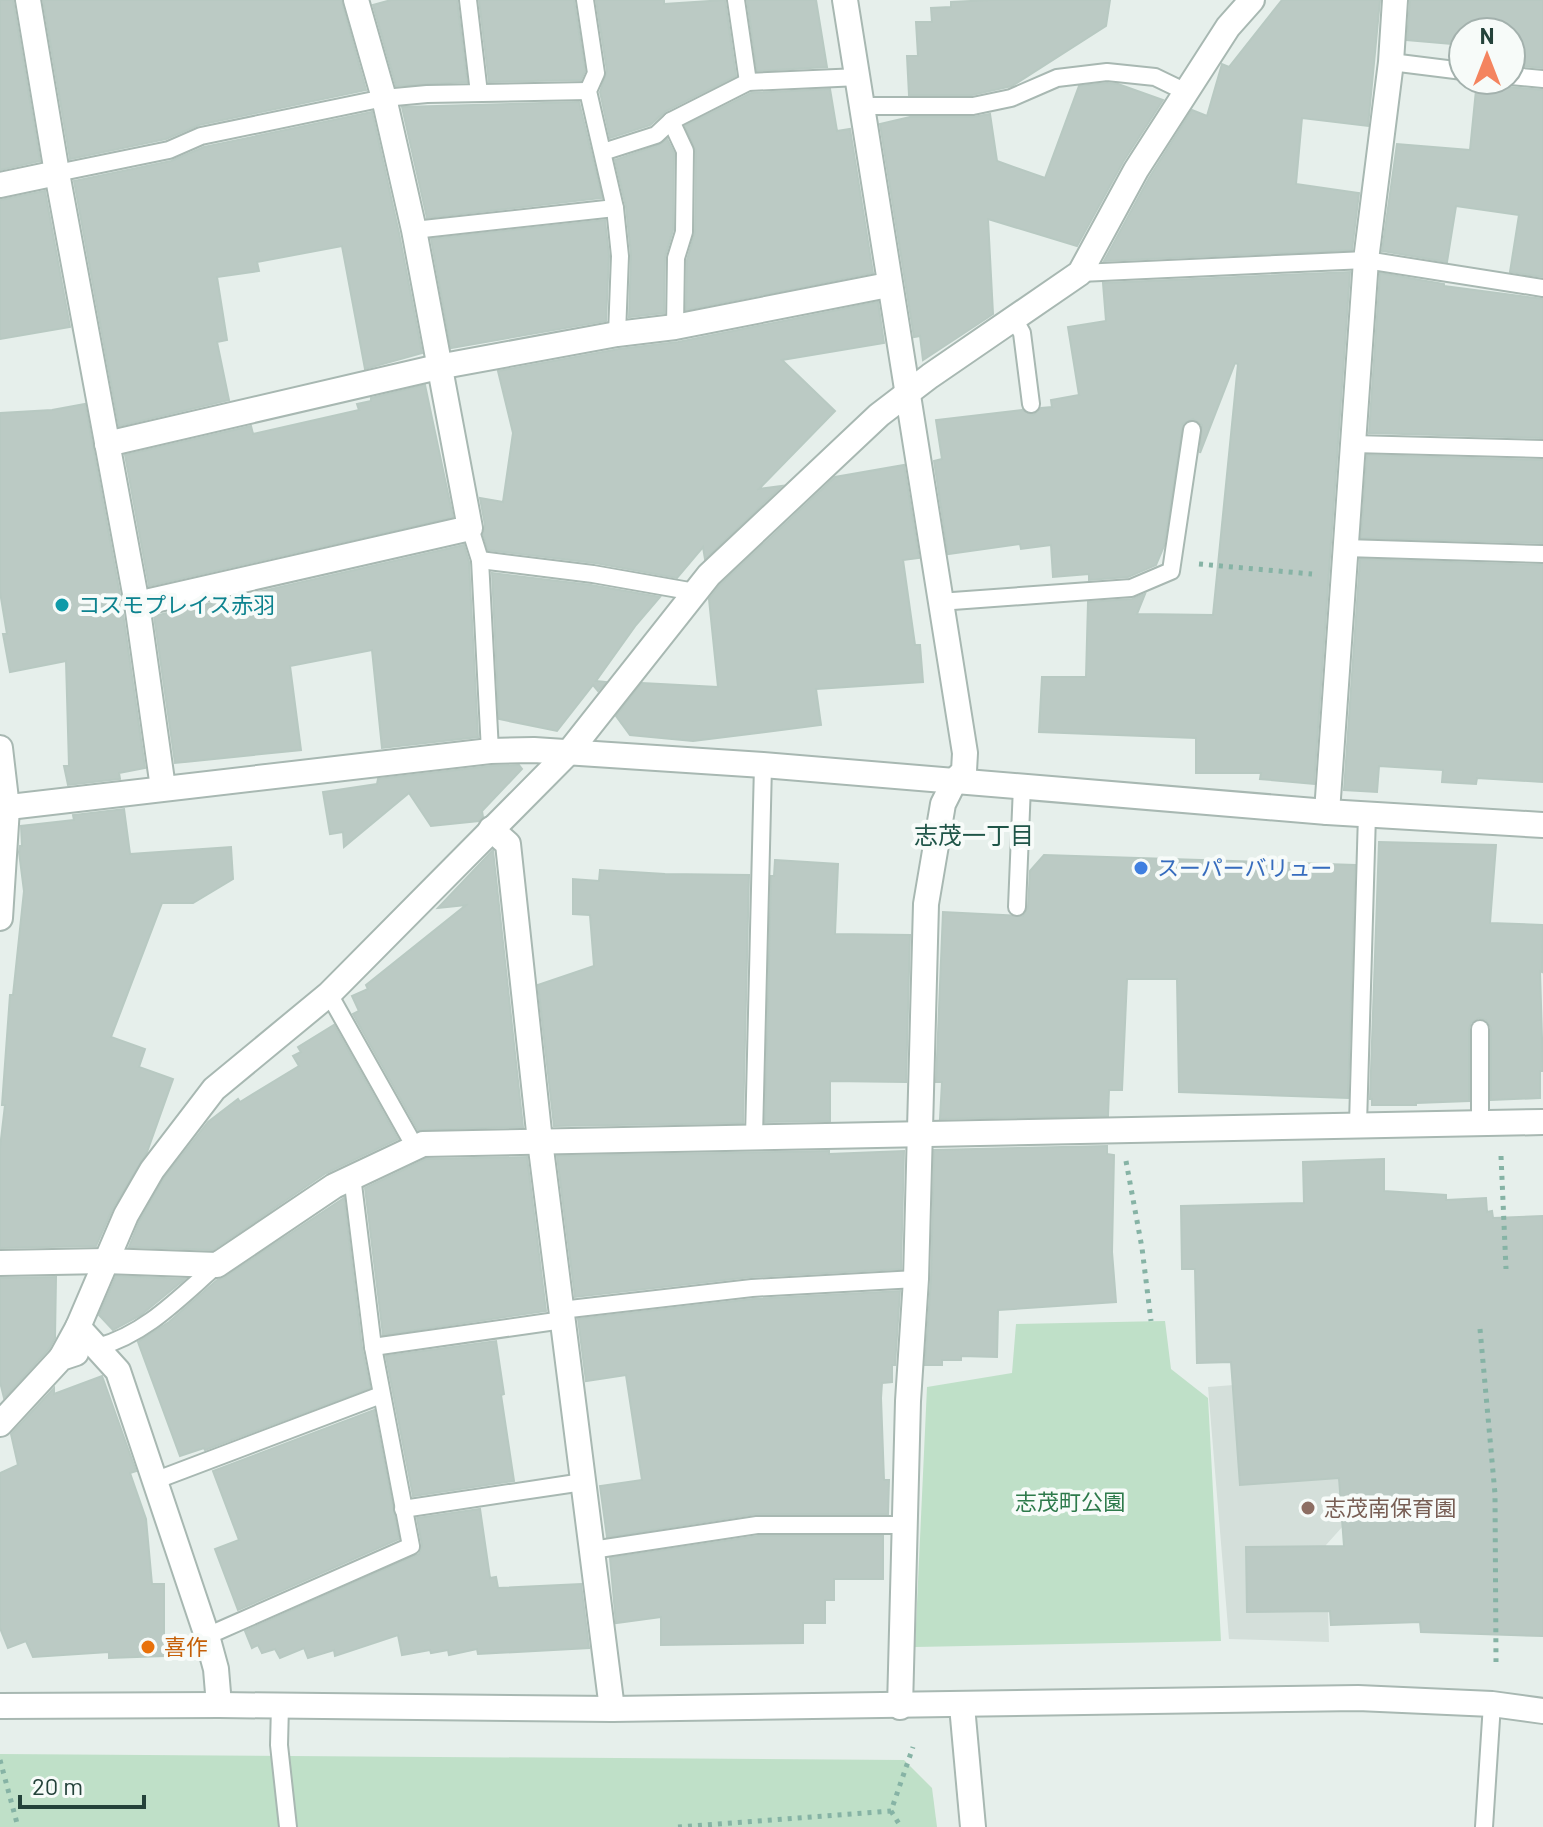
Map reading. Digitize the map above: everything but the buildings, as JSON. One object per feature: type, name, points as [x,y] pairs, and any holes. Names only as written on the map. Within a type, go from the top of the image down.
[{"type":"street","points":[[28,0],[137,604],[163,788]]},
{"type":"street","points":[[137,604],[470,528],[414,230],[384,98],[356,0]]},
{"type":"street","points":[[845,0],[965,753],[964,771],[955,780],[943,804],[926,904],[900,1707]]},
{"type":"street","points":[[0,1424],[61,1358],[78,1327],[126,1215],[152,1170],[214,1089],[329,994],[569,752],[709,575],[879,415],[1080,273],[1136,170],[1228,27],[1252,0]]},
{"type":"street","points":[[1327,812],[1366,260],[1391,62],[1395,0]]},
{"type":"street","points":[[0,185],[57,173]]},
{"type":"street","points":[[107,444],[438,367],[617,334],[675,327],[888,285]]},
{"type":"street","points":[[0,748],[4,808],[0,918]]},
{"type":"street","points":[[4,808],[490,751],[569,752],[763,765],[1327,812],[1543,825]]},
{"type":"street","points":[[491,829],[508,844],[540,1141],[612,1709]]},
{"type":"street","points":[[0,1263],[105,1261],[217,1265],[334,1186],[423,1144],[1121,1133],[1358,1124],[1543,1122]]},
{"type":"street","points":[[78,1327],[118,1371],[207,1636],[216,1669],[219,1705]]},
{"type":"street","points":[[61,1358],[98,1347]]},
{"type":"street","points":[[0,1706],[612,1709],[1358,1698],[1492,1704],[1543,1711]]},
{"type":"street","points":[[962,1706],[973,1827]]},
{"type":"lane","points":[[468,0],[479,93]]},
{"type":"lane","points":[[585,0],[596,73],[588,91],[615,208],[620,256],[617,334]]},
{"type":"lane","points":[[736,0],[748,82]]},
{"type":"lane","points":[[1391,62],[1447,69]]},
{"type":"lane","points":[[863,106],[973,106],[1011,98],[1057,78],[1107,72],[1155,77],[1186,92]]},
{"type":"lane","points":[[603,152],[656,135],[671,121],[748,82],[859,77]]},
{"type":"lane","points":[[57,173],[169,150],[201,136],[384,98],[427,94],[588,91]]},
{"type":"lane","points":[[671,121],[685,151],[684,232],[676,258],[675,327]]},
{"type":"lane","points":[[414,230],[615,208]]},
{"type":"lane","points":[[1080,273],[1366,260],[1543,288]]},
{"type":"lane","points":[[1014,319],[1022,333],[1031,404]]},
{"type":"lane","points":[[939,602],[1131,588],[1171,571],[1192,430]]},
{"type":"lane","points":[[1353,444],[1543,449]]},
{"type":"lane","points":[[470,528],[480,560],[490,751]]},
{"type":"lane","points":[[1345,548],[1543,554]]},
{"type":"lane","points":[[480,560],[593,574],[695,592]]},
{"type":"lane","points":[[754,1137],[763,765]]},
{"type":"lane","points":[[1017,907],[1022,786]]},
{"type":"lane","points":[[1358,1124],[1367,814]]},
{"type":"lane","points":[[329,994],[415,1147]]},
{"type":"lane","points":[[1480,1029],[1490,1123]]},
{"type":"lane","points":[[207,1636],[411,1546],[373,1347],[352,1176]]},
{"type":"lane","points":[[98,1347],[116,1342],[155,1319],[217,1265]]},
{"type":"lane","points":[[373,1347],[562,1315],[752,1288],[916,1279]]},
{"type":"lane","points":[[154,1481],[381,1395]]},
{"type":"lane","points":[[403,1509],[583,1482]]},
{"type":"lane","points":[[592,1550],[757,1525],[905,1525]]},
{"type":"lane","points":[[1484,1827],[1492,1704]]},
{"type":"lane","points":[[280,1705],[279,1745],[288,1827]]},
{"type":"path","points":[[1171,571],[1202,563],[1344,578]]},
{"type":"path","points":[[1490,1123],[1506,1269]]},
{"type":"path","points":[[1121,1133],[1142,1248],[1151,1321]]},
{"type":"path","points":[[1480,1329],[1495,1494],[1496,1662]]},
{"type":"path","points":[[891,1811],[913,1747]]},
{"type":"path","points":[[0,1760],[18,1827]]},
{"type":"path","points":[[678,1827],[891,1811]]},
{"type":"path","points":[[891,1811],[901,1827]]},
{"type":"shaded area","name":"志茂南保育園","points":[[1404,1372],[1353,1515],[1326,1545],[1329,1642],[1229,1639],[1208,1387]]},
{"type":"green space","name":"志茂町公園","points":[[1165,1321],[1171,1369],[1208,1398],[1221,1641],[915,1647],[927,1387],[1012,1373],[1016,1324]]},
{"type":"green space","points":[[0,1754],[904,1760],[932,1788],[937,1827],[0,1827]]},
{"type":"place","name":"コスモプレイス赤羽","points":[[62,605]]},
{"type":"place","name":"スーパーバリュー","points":[[1141,868]]},
{"type":"place","name":"志茂南保育園","points":[[1308,1508]]},
{"type":"place","name":"喜作","points":[[148,1647]]},
{"type":"district","name":"志茂一丁目","points":[[974,836]]}]
